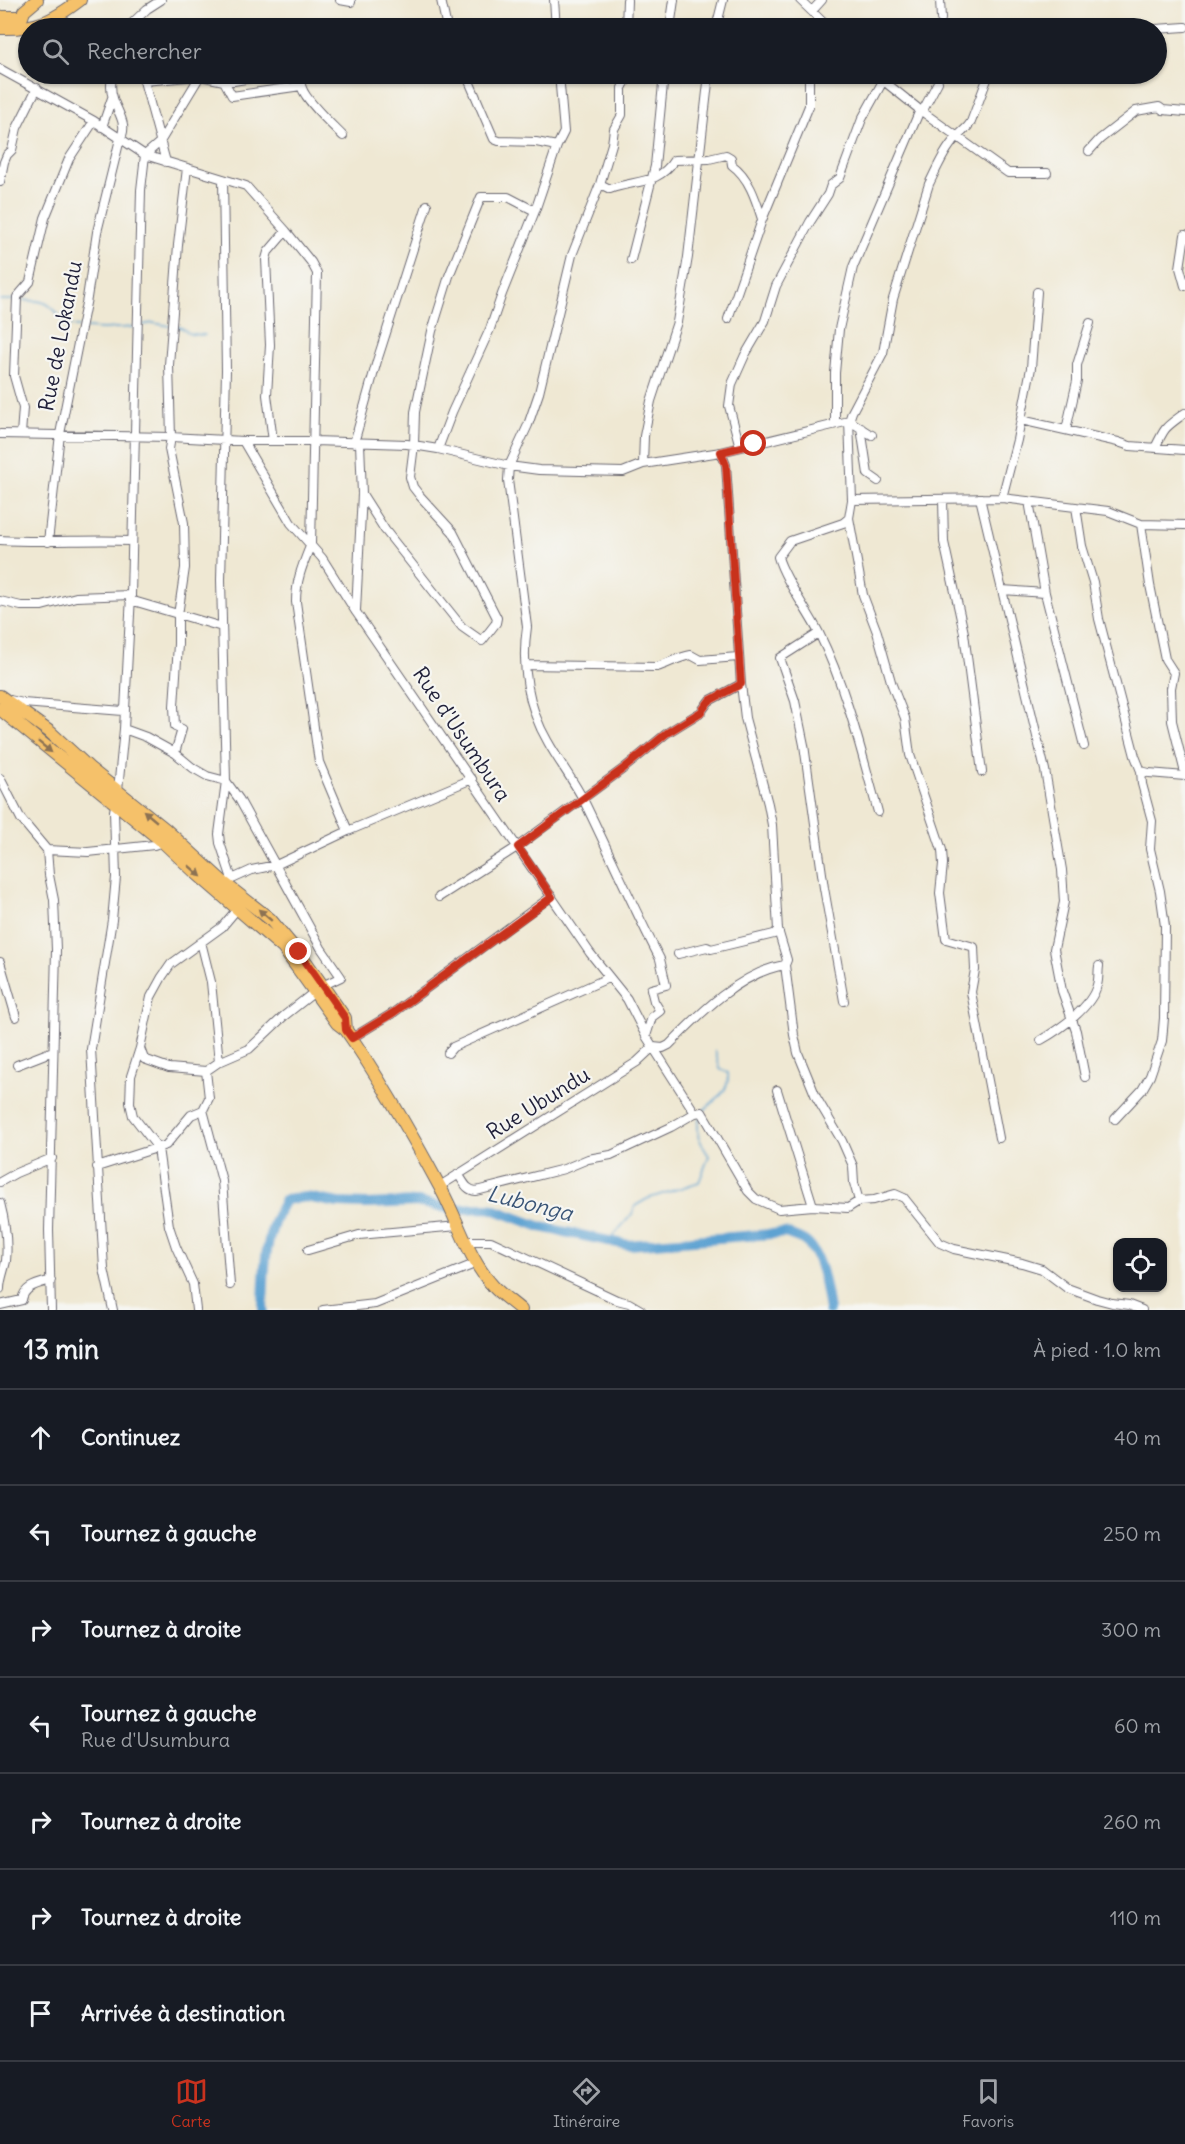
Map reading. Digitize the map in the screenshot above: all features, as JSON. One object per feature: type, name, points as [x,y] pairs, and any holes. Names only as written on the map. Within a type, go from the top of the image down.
[{"type":"main road","points":[[0,17],[22,17],[24,11],[38,0]]},
{"type":"main road","points":[[55,18],[80,0]]},
{"type":"main road","points":[[0,28],[18,28]]},
{"type":"main road","points":[[1,700],[50,732],[89,768],[165,829],[224,883],[270,919],[319,990],[337,1023],[349,1034],[440,1186],[477,1263],[493,1286],[521,1310]]},
{"type":"main road","points":[[1,700],[115,804],[163,842],[195,872],[224,883],[238,908],[287,945]]},
{"type":"street","points":[[138,18],[161,0]]},
{"type":"street","points":[[340,0],[351,3]]},
{"type":"street","points":[[441,0],[445,18]]},
{"type":"street","points":[[554,0],[555,18]]},
{"type":"street","points":[[626,18],[627,0]]},
{"type":"street","points":[[671,18],[674,0]]},
{"type":"street","points":[[718,18],[723,0]]},
{"type":"street","points":[[800,0],[818,18]]},
{"type":"street","points":[[812,11],[822,0]]},
{"type":"street","points":[[940,0],[941,18]]},
{"type":"street","points":[[1167,28],[1185,27]]},
{"type":"street","points":[[0,69],[18,78]]},
{"type":"street","points":[[29,84],[94,121],[145,155],[246,186],[286,231],[317,273],[311,544],[300,570],[296,586],[296,602],[319,762],[348,831]]},
{"type":"street","points":[[102,127],[112,98],[112,84]]},
{"type":"street","points":[[144,84],[166,162]]},
{"type":"street","points":[[112,1310],[104,1269],[91,1049],[112,920],[116,877],[115,804],[124,729],[123,711],[130,597],[141,190],[145,155],[160,142],[195,84]]},
{"type":"street","points":[[225,84],[231,96],[301,86],[318,111],[343,136]]},
{"type":"street","points":[[470,84],[494,139],[557,146]]},
{"type":"street","points":[[438,449],[452,412],[490,329],[564,132],[560,84]]},
{"type":"street","points":[[624,84],[622,88],[622,115],[614,129],[600,184],[572,255],[539,393],[528,425],[509,466],[508,480],[527,627],[524,646],[527,684],[533,709],[547,741],[582,798],[660,959],[666,985],[651,989],[660,1011],[652,1017],[646,1036]]},
{"type":"street","points":[[631,260],[658,146],[663,84]]},
{"type":"street","points":[[643,464],[644,436],[651,400],[677,322],[688,257],[708,84]]},
{"type":"street","points":[[728,319],[762,220],[809,106],[809,84]]},
{"type":"street","points":[[740,447],[729,406],[732,384],[745,355],[765,321],[776,286],[831,185],[840,178],[862,119],[881,84]]},
{"type":"street","points":[[887,84],[1008,173],[1047,173]]},
{"type":"street","points":[[835,423],[835,374],[839,329],[852,267],[921,111],[937,84]]},
{"type":"street","points":[[985,84],[968,128],[958,136],[937,167],[929,184],[893,299],[883,353],[849,421],[852,500],[849,518],[863,595],[905,718],[910,755],[942,850],[940,893],[946,939],[974,947],[975,970],[971,992],[999,1138]]},
{"type":"street","points":[[0,182],[4,162],[12,150],[17,128],[37,88]]},
{"type":"street","name":"Rue de Lokandu","points":[[48,542],[60,434],[87,298],[97,232],[120,139],[124,132],[112,98]]},
{"type":"street","points":[[1089,151],[1100,139],[1136,111],[1159,107],[1163,110],[1185,112]]},
{"type":"street","points":[[21,434],[23,408],[15,376],[17,297],[30,282],[45,218],[69,159],[94,121]]},
{"type":"street","points":[[600,184],[610,189],[626,183],[651,180],[669,170],[674,160],[726,155],[731,158],[732,165],[742,172],[752,190],[762,220]]},
{"type":"street","points":[[175,753],[182,729],[175,726],[174,706],[178,615],[184,582],[184,523],[169,449],[171,437],[170,355],[178,245],[187,168]]},
{"type":"street","points":[[223,179],[225,440],[222,627],[226,781],[219,834],[224,883],[252,870],[276,865],[348,831],[472,780]]},
{"type":"street","points":[[362,494],[385,530],[462,627],[482,641],[496,623],[497,618],[453,532],[413,487],[410,477],[415,412],[432,331],[449,276],[481,197],[508,197],[535,211]]},
{"type":"street","points":[[356,612],[362,494],[357,443],[377,361],[427,205]]},
{"type":"street","points":[[273,441],[267,395],[270,345],[266,259],[268,252],[286,231]]},
{"type":"street","points":[[1185,235],[1180,268],[1185,286]]},
{"type":"street","points":[[1002,498],[1022,420],[1031,368],[1037,292]]},
{"type":"street","points":[[1066,430],[1077,381],[1077,365],[1090,323]]},
{"type":"street","points":[[1155,448],[1161,432],[1168,424],[1185,413]]},
{"type":"street","points":[[1022,420],[1130,446],[1185,450]]},
{"type":"street","points":[[0,434],[314,441],[414,446],[539,470],[623,472],[643,464],[721,452],[835,423],[849,421],[872,435]]},
{"type":"street","points":[[861,428],[868,474],[878,481]]},
{"type":"street","name":"Rue d'Usumbura","points":[[243,441],[291,523],[311,544],[332,572],[356,612],[552,897],[608,978],[627,999],[646,1036],[695,1113],[702,1112],[741,1181],[756,1199],[774,1208],[813,1206]]},
{"type":"street","points":[[721,452],[726,465],[741,684],[746,718],[768,804],[778,930],[787,960],[785,965],[794,1035],[798,1053],[816,1096],[853,1166],[854,1183],[859,1201]]},
{"type":"street","points":[[943,498],[944,542],[964,633],[982,772]]},
{"type":"street","points":[[980,498],[1045,770],[1059,848],[1064,902],[1054,949],[1062,991],[1071,1017],[1085,1077]]},
{"type":"street","points":[[852,500],[1002,498],[1108,511],[1142,524],[1185,525]]},
{"type":"street","points":[[1029,501],[1045,593],[1084,747]]},
{"type":"street","points":[[1076,507],[1082,546],[1093,582],[1099,619],[1141,771],[1142,784],[1152,820],[1150,849],[1165,926],[1162,1041],[1150,1076],[1142,1090],[1115,1119]]},
{"type":"street","points":[[849,518],[843,523],[790,542],[778,557],[819,633],[848,701],[878,812]]},
{"type":"street","points":[[1141,771],[1185,774],[1172,721],[1171,688],[1174,673],[1165,659],[1150,585],[1142,524]]},
{"type":"street","points":[[0,540],[131,542]]},
{"type":"street","points":[[1002,590],[1045,593]]},
{"type":"street","points":[[0,601],[21,606],[42,606],[76,597],[130,597],[178,615],[222,627]]},
{"type":"street","points":[[819,633],[780,658],[795,701],[804,745],[824,888],[844,1002]]},
{"type":"street","points":[[526,665],[657,667],[691,655],[700,660],[738,657]]},
{"type":"street","points":[[439,897],[518,847],[623,769],[667,733],[701,712],[709,701],[741,684]]},
{"type":"street","points":[[1,700],[123,711]]},
{"type":"street","points":[[124,729],[146,737],[175,753],[207,777],[226,781],[239,799],[321,948],[341,976],[284,1016],[249,1049],[219,1062],[206,1071],[169,1068],[144,1059],[140,1048]]},
{"type":"street","points":[[0,778],[21,819],[47,850],[54,900],[56,940],[49,1230],[51,1310]]},
{"type":"street","points":[[47,850],[88,852],[163,842]]},
{"type":"street","points":[[349,1034],[393,1013],[552,897]]},
{"type":"street","points":[[196,1310],[193,1284],[169,1226],[158,1148],[134,1116],[130,1103],[131,1076],[140,1048],[151,997],[156,987],[171,964],[222,927],[238,908]]},
{"type":"street","points":[[678,954],[707,947],[711,949],[774,934],[778,930]]},
{"type":"street","points":[[201,942],[211,982],[219,1062]]},
{"type":"street","points":[[0,962],[16,1017]]},
{"type":"street","name":"Rue Ubundu","points":[[440,1186],[637,1062],[653,1047],[663,1048],[669,1045],[716,999],[742,982],[774,966],[785,965]]},
{"type":"street","points":[[1041,1040],[1063,1027],[1090,1000],[1097,986],[1099,966]]},
{"type":"street","points":[[448,1053],[453,1047],[494,1027],[608,978]]},
{"type":"street","points":[[17,1065],[53,1051]]},
{"type":"street","points":[[97,1167],[166,1145],[191,1115],[203,1110],[209,1098],[206,1071]]},
{"type":"street","points":[[777,1090],[813,1206],[848,1208],[859,1201],[874,1200],[895,1194],[904,1197],[940,1243],[1042,1269],[1068,1288],[1096,1299],[1129,1305],[1142,1310]]},
{"type":"street","points":[[203,1110],[222,1180],[230,1286]]},
{"type":"street","points":[[458,1174],[470,1191],[476,1191],[553,1172],[588,1159],[611,1155],[695,1113]]},
{"type":"street","points":[[0,1182],[52,1158]]},
{"type":"street","points":[[0,1203],[7,1228],[6,1262],[0,1278],[0,1289]]},
{"type":"street","points":[[308,1250],[359,1235],[456,1220]]},
{"type":"street","points":[[465,1241],[491,1241],[641,1310]]},
{"type":"street","points":[[324,1310],[375,1304],[477,1263]]},
{"type":"street","points":[[0,1305],[22,1300],[23,1293],[31,1286],[51,1280]]},
{"type":"waterway","points":[[0,300],[15,300]]},
{"type":"waterway","points":[[20,300],[45,303],[68,324],[79,327]]},
{"type":"waterway","points":[[142,325],[153,323],[170,326]]},
{"type":"waterway","points":[[175,326],[190,334],[205,335]]},
{"type":"waterway","points":[[86,328],[135,327]]},
{"type":"waterway","points":[[703,1111],[721,1095],[728,1080],[728,1073],[720,1069],[715,1050]]},
{"type":"waterway","points":[[608,1242],[632,1214],[635,1206],[647,1199],[699,1182],[709,1156],[699,1137],[700,1115]]},
{"type":"waterway","name":"Lubonga","points":[[263,1310],[266,1253],[273,1226],[285,1200],[306,1197],[338,1203],[417,1202],[453,1209],[490,1208],[541,1227],[628,1245],[785,1233],[803,1240],[814,1253],[822,1272],[829,1310]]},
{"type":"route","points":[[299,952],[345,1018],[346,1030],[352,1038],[393,1013],[552,897],[518,847],[623,769],[667,733],[701,712],[709,701],[741,684],[726,465],[721,452],[754,444]]}]
